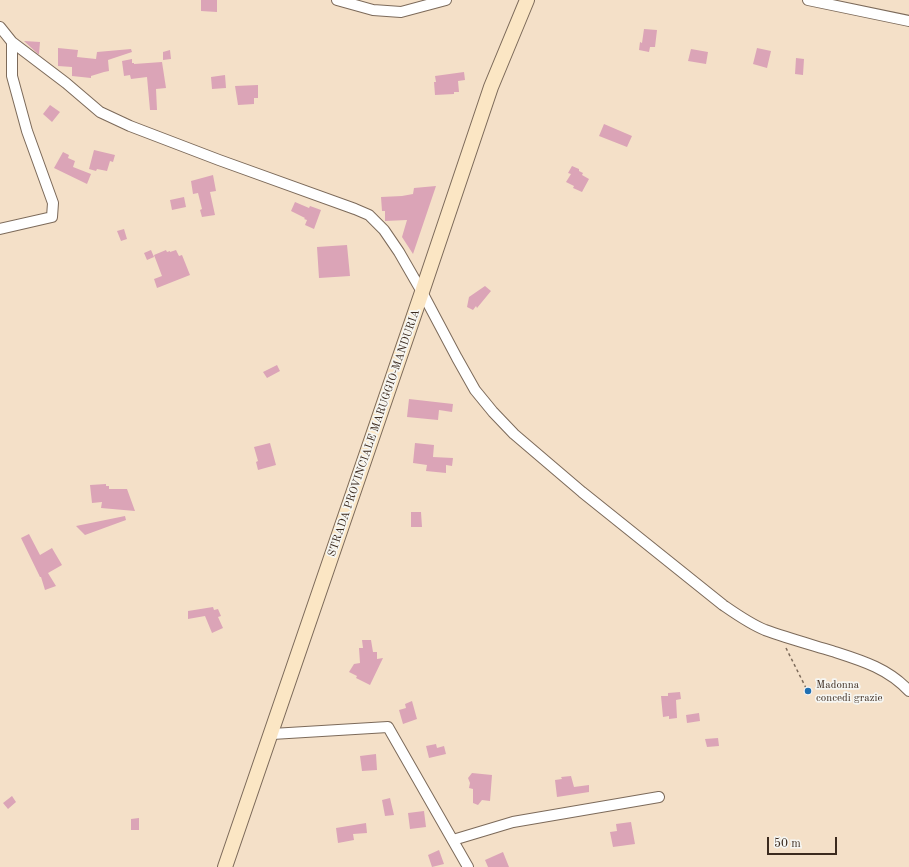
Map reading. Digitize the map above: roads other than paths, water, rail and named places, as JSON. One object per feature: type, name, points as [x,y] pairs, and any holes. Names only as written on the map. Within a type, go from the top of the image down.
[{"type":"main road","name":"STRADA PROVINCIALE MARUGGIO-MANDURIA","points":[[225,867],[272,734],[491,87],[527,0]]},
{"type":"street","points":[[337,0],[373,10],[401,12],[446,0]]},
{"type":"street","points":[[808,0],[909,21]]},
{"type":"street","points":[[0,27],[12,42],[66,83],[100,112],[137,129],[369,215],[384,230],[399,252],[475,390],[514,434],[582,492],[723,605],[743,619],[756,626],[863,661],[884,670],[902,682],[909,691]]},
{"type":"street","points":[[0,230],[52,217],[53,203],[27,131],[12,76],[12,42]]},
{"type":"street","points":[[272,734],[388,726],[468,867]]},
{"type":"street","points":[[453,840],[512,822],[659,797]]},
{"type":"place","name":"Madonna concedi grazie","points":[[808,691]]}]
